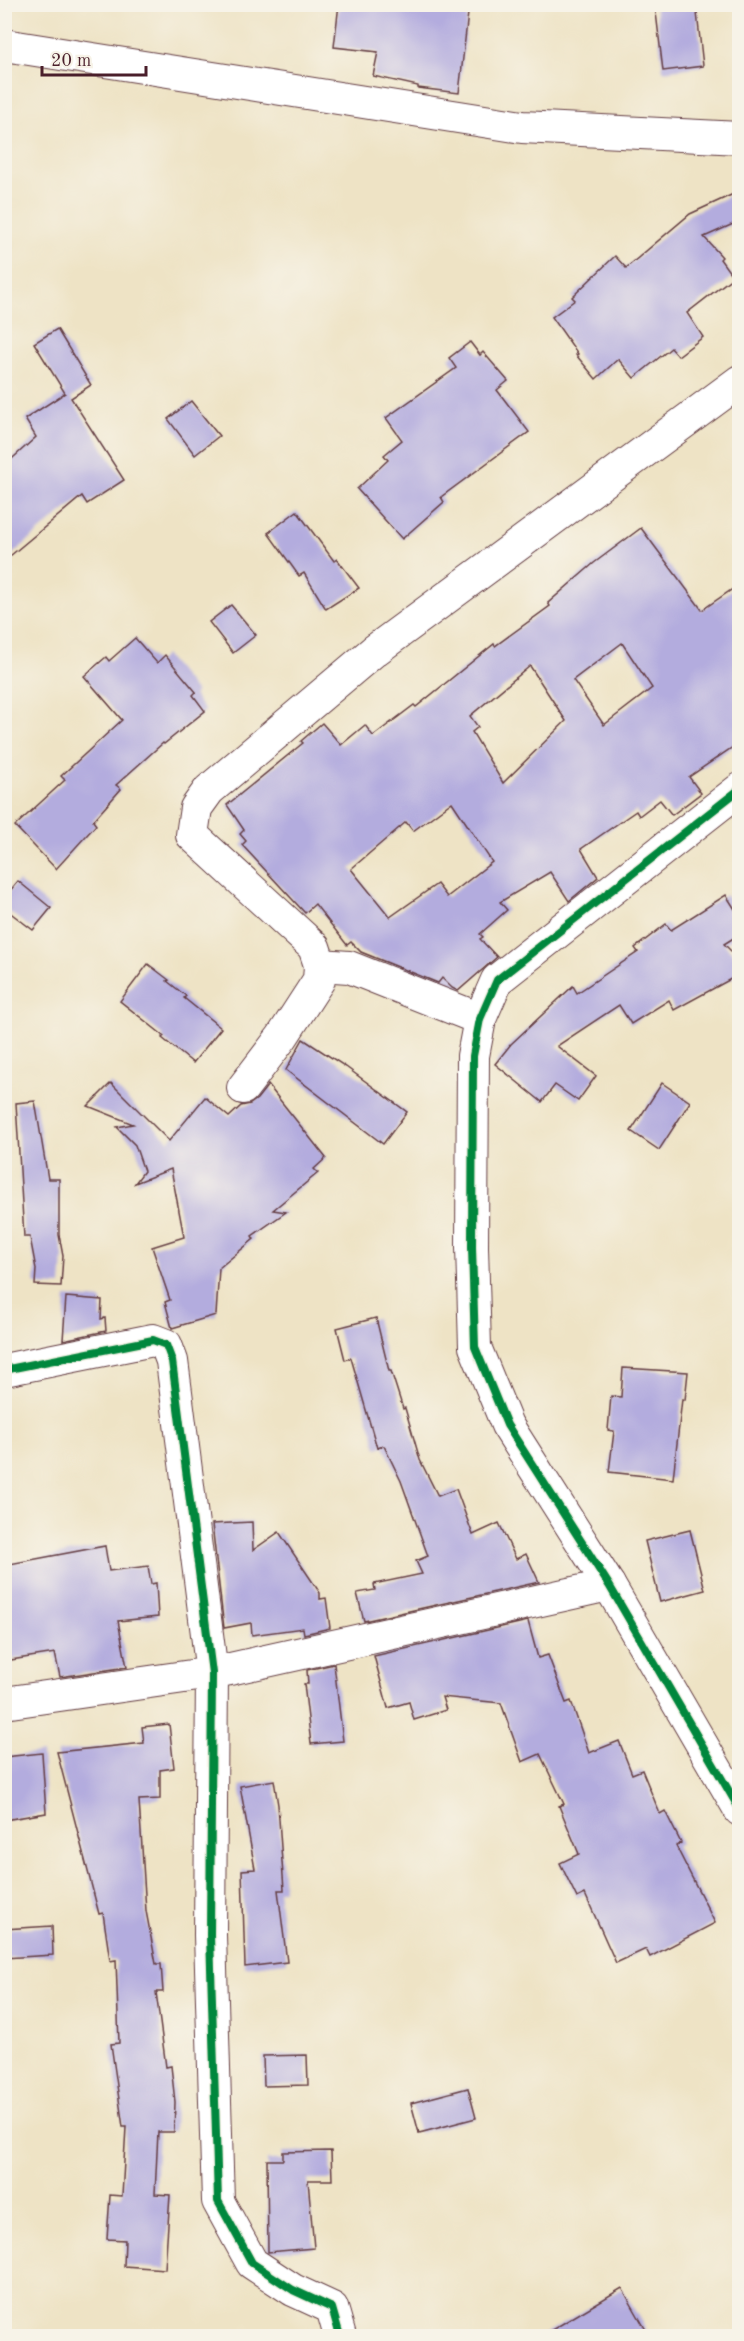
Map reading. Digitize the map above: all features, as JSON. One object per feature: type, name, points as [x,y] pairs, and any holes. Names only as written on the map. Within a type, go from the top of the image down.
[{"type":"street","points":[[4,45],[522,127],[740,138]]},
{"type":"street","points":[[243,1088],[282,1037],[319,980],[320,965],[315,947],[192,835],[196,808],[208,790],[374,651],[740,381]]},
{"type":"street","points":[[740,789],[497,980],[480,1019],[473,1056],[472,1247],[475,1347],[507,1425],[609,1585],[740,1810]]},
{"type":"street","points":[[320,965],[349,967],[480,1019]]},
{"type":"street","points":[[4,1370],[153,1340],[166,1345],[172,1361],[212,1672],[210,1935],[218,2201],[252,2263],[292,2290],[332,2308],[340,2337]]},
{"type":"street","points":[[4,1703],[212,1672],[609,1585]]},
{"type":"building","points":[[339,4],[469,4],[459,93],[418,88],[418,86],[373,76],[378,52],[334,47]]},
{"type":"building","points":[[655,4],[696,4],[703,66],[663,71]]},
{"type":"building","points":[[740,191],[740,221],[704,237],[722,257],[720,259],[733,277],[687,313],[703,337],[678,356],[671,348],[634,378],[618,359],[596,379],[576,355],[578,354],[552,317],[575,300],[572,297],[615,256],[626,268],[690,214]]},
{"type":"building","points":[[57,329],[91,385],[71,398],[124,480],[87,504],[82,496],[4,561],[4,466],[36,437],[25,419],[65,393],[34,343]]},
{"type":"building","points":[[470,342],[480,355],[483,352],[508,381],[497,390],[529,432],[441,497],[444,502],[402,539],[357,489],[388,460],[384,455],[402,440],[386,418],[456,368],[449,358]]},
{"type":"building","points":[[191,401],[219,436],[195,455],[168,419]]},
{"type":"building","points":[[297,511],[334,561],[337,559],[359,588],[326,609],[304,573],[299,576],[268,533]]},
{"type":"building","points":[[641,528],[702,610],[740,584],[740,742],[689,777],[701,793],[672,815],[660,800],[639,816],[636,811],[581,849],[598,877],[569,901],[550,872],[500,902],[507,910],[480,934],[483,937],[480,939],[497,957],[458,991],[442,978],[438,983],[361,952],[351,942],[347,945],[315,904],[305,913],[242,845],[246,841],[240,834],[244,830],[227,805],[303,743],[301,741],[322,723],[341,745],[365,725],[373,736],[414,705],[416,707],[494,644],[495,646],[550,606],[548,603],[594,563]],"holes":[[[622,643],[652,688],[604,725],[573,680]],[[530,666],[566,721],[503,783],[472,732],[478,727],[470,716]],[[452,802],[492,862],[447,897],[437,884],[390,917],[351,869],[406,822],[413,831]]]},
{"type":"building","points":[[231,605],[256,635],[233,653],[209,622]]},
{"type":"building","points":[[135,638],[157,663],[165,655],[196,692],[193,695],[205,711],[163,743],[116,785],[121,789],[93,821],[96,825],[56,869],[15,826],[65,780],[61,776],[122,720],[84,676],[106,657],[109,661]]},
{"type":"building","points":[[18,881],[51,908],[33,930],[4,908],[4,898]]},
{"type":"building","points":[[726,895],[740,917],[740,934],[724,944],[740,960],[740,974],[674,1010],[669,1000],[631,1024],[619,1005],[557,1046],[596,1076],[578,1101],[555,1085],[542,1102],[495,1064],[511,1044],[573,986],[577,993],[638,952],[635,948],[666,924],[671,930]]},
{"type":"building","points":[[148,964],[186,996],[184,998],[221,1028],[193,1063],[162,1038],[164,1036],[120,1001]]},
{"type":"building","points":[[303,1039],[407,1112],[383,1144],[286,1070]]},
{"type":"building","points":[[111,1083],[169,1141],[205,1097],[229,1117],[241,1106],[257,1099],[268,1085],[326,1158],[314,1169],[318,1173],[273,1210],[286,1212],[252,1236],[254,1239],[219,1268],[216,1315],[172,1328],[165,1302],[170,1300],[152,1247],[184,1237],[171,1169],[135,1183],[144,1171],[135,1145],[117,1127],[133,1124],[88,1106]]},
{"type":"building","points":[[662,1083],[690,1102],[659,1150],[631,1131]]},
{"type":"building","points":[[35,1101],[48,1179],[59,1179],[59,1235],[63,1256],[61,1286],[35,1285],[36,1269],[30,1237],[24,1237],[16,1103]]},
{"type":"building","points":[[66,1297],[102,1300],[101,1319],[105,1318],[106,1331],[63,1340]]},
{"type":"building","points":[[376,1318],[389,1371],[391,1371],[403,1409],[405,1408],[420,1460],[438,1496],[456,1489],[473,1535],[499,1523],[516,1559],[526,1554],[539,1582],[364,1621],[357,1593],[375,1590],[374,1584],[422,1574],[416,1561],[428,1556],[401,1481],[384,1446],[377,1448],[351,1358],[345,1360],[337,1328]]},
{"type":"building","points":[[623,1368],[688,1372],[685,1400],[682,1399],[673,1479],[609,1472],[614,1431],[608,1430],[611,1396],[621,1397]]},
{"type":"building","points":[[252,1522],[253,1550],[279,1532],[320,1593],[320,1599],[326,1598],[330,1628],[304,1634],[303,1628],[252,1635],[251,1623],[224,1628],[212,1524]]},
{"type":"building","points":[[690,1530],[705,1590],[660,1602],[645,1541]]},
{"type":"building","points":[[105,1546],[109,1571],[148,1566],[151,1584],[156,1583],[158,1617],[118,1621],[127,1667],[60,1677],[55,1653],[4,1661],[4,1565]]},
{"type":"building","points":[[528,1621],[538,1658],[548,1655],[566,1703],[571,1701],[589,1753],[619,1741],[632,1774],[642,1770],[660,1814],[665,1811],[681,1843],[676,1846],[715,1923],[650,1957],[646,1949],[616,1963],[585,1894],[577,1898],[560,1863],[579,1854],[559,1806],[564,1804],[540,1754],[522,1762],[501,1703],[442,1697],[446,1710],[414,1720],[409,1702],[388,1708],[374,1656]]},
{"type":"building","points":[[334,1664],[343,1741],[311,1744],[304,1684],[308,1684],[307,1670]]},
{"type":"building","points":[[169,1724],[174,1768],[160,1770],[160,1799],[139,1800],[146,1911],[156,1964],[161,1964],[163,1992],[156,1992],[166,2067],[171,2066],[175,2102],[174,2132],[158,2132],[155,2194],[170,2195],[165,2269],[124,2266],[125,2240],[107,2239],[110,2195],[122,2196],[126,2127],[123,2127],[111,2044],[119,2043],[116,1960],[110,1961],[103,1913],[99,1914],[57,1752],[144,1743],[142,1727]]},
{"type":"building","points":[[42,1753],[46,1813],[4,1820],[4,1757]]},
{"type":"building","points":[[274,1780],[284,1890],[278,1890],[287,1962],[245,1967],[242,1870],[255,1869],[240,1786]]},
{"type":"building","points":[[52,1926],[53,1955],[4,1958],[4,1929]]},
{"type":"building","points":[[307,2055],[308,2085],[264,2086],[263,2056]]},
{"type":"building","points":[[468,2088],[476,2118],[419,2133],[411,2103]]},
{"type":"building","points":[[331,2151],[332,2180],[308,2180],[314,2248],[268,2252],[267,2160],[283,2160],[283,2152]]},
{"type":"building","points":[[622,2288],[650,2337],[540,2337]]},
{"type":"cycle path","points":[[740,789],[497,980],[480,1019],[473,1056],[472,1247],[475,1347],[507,1425],[609,1585],[740,1810]]},
{"type":"cycle path","points":[[4,1370],[153,1340],[166,1345],[172,1361],[212,1673],[210,1935],[218,2201],[252,2263],[293,2290],[332,2308],[340,2336]]}]
